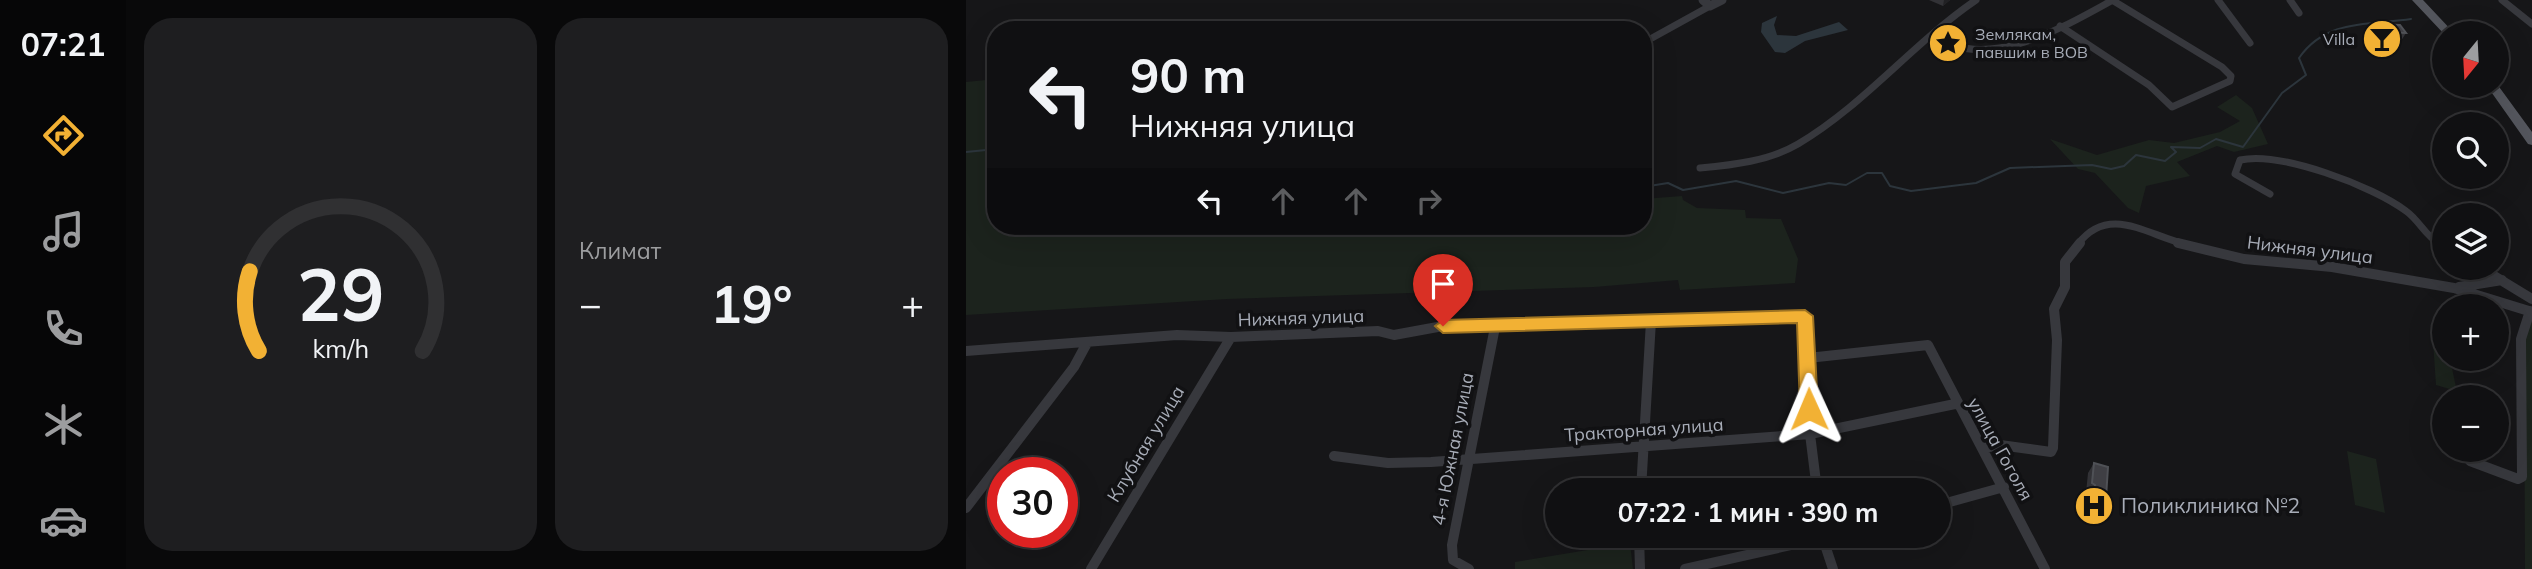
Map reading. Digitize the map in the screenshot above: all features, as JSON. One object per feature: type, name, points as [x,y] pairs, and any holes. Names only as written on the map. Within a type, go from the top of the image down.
[{"type":"main road","points":[[2417,0],[2437,21]]},
{"type":"main road","points":[[2428,0],[2448,21]]},
{"type":"main road","points":[[2510,94],[2532,124]]},
{"type":"main road","points":[[2502,98],[2532,141]]},
{"type":"street","points":[[1703,0],[1710,6]]},
{"type":"street","points":[[1652,38],[1722,0]]},
{"type":"street","points":[[1700,168],[1739,164],[1796,145],[1860,100],[1932,35],[1976,0]]},
{"type":"street","points":[[1932,35],[1942,45],[1972,52],[2021,42],[2113,0],[2222,67],[2231,76],[2230,81],[2172,107],[2149,85],[2060,26]]},
{"type":"street","points":[[2218,0],[2250,43]]},
{"type":"street","points":[[2290,0],[2300,13]]},
{"type":"street","points":[[2502,0],[2532,24]]},
{"type":"street","points":[[2270,194],[2235,174],[2238,161],[2242,157],[2258,156],[2294,163],[2370,191],[2410,212],[2421,231],[2432,238]]},
{"type":"street","name":"Нижняя улица","points":[[1983,448],[2000,444],[2051,452],[2057,340],[2054,310],[2065,287],[2065,262],[2087,233],[2105,223],[2118,224],[2244,259],[2332,267],[2454,288],[2531,312]]},
{"type":"street","points":[[2454,288],[2502,280],[2532,299]]},
{"type":"street","points":[[2472,462],[2518,479],[2522,477],[2521,339],[2531,312]]},
{"type":"street","name":"Нижняя улица","points":[[966,351],[1177,335],[1231,337],[1378,331],[1394,335],[1430,327],[1805,316],[1808,358]]},
{"type":"street","points":[[1642,478],[1651,321]]},
{"type":"street","name":"4-я Южная улица","points":[[1469,569],[1456,564],[1452,554],[1495,327]]},
{"type":"street","name":"Клубная улица","points":[[1091,569],[1231,337]]},
{"type":"street","points":[[966,508],[1074,366],[1087,342]]},
{"type":"street","name":"улица Гоголя","points":[[1808,358],[1928,345],[1955,404],[1964,413],[2045,569]]},
{"type":"street","points":[[1808,358],[1810,434],[1816,478]]},
{"type":"street","name":"Тракторная улица","points":[[1334,456],[1388,463],[1643,448],[1810,434],[1955,404]]},
{"type":"street","points":[[1951,502],[2004,487]]},
{"type":"street","points":[[1639,548],[1640,569]]},
{"type":"street","points":[[1685,569],[1774,548]]},
{"type":"street","points":[[1828,548],[1833,569]]},
{"type":"shaded area","points":[[1777,16],[1774,25],[1777,35],[1796,36],[1839,22],[1848,30],[1805,41],[1785,53],[1775,52],[1761,32],[1762,23]]},
{"type":"shaded area","points":[[987,80],[987,235],[1652,235],[1652,198],[1682,196],[1683,200],[1697,208],[1745,210],[1746,218],[1781,219],[1798,259],[1795,283],[1680,290],[1678,280],[1594,287],[1227,299],[966,315],[966,82]]},
{"type":"shaded area","points":[[2236,95],[2252,108],[2268,144],[2234,152],[2217,146],[2177,162],[2190,176],[2146,186],[2139,213],[2128,208],[2095,173],[2078,169],[2050,139],[2097,155],[2149,140],[2174,143],[2220,132],[2240,121],[2217,107]]},
{"type":"shaded area","points":[[2524,316],[2532,321],[2532,569],[2525,569]]},
{"type":"shaded area","points":[[2435,371],[2453,371],[2456,385],[2436,385]]},
{"type":"shaded area","points":[[2347,451],[2376,459],[2385,513],[2355,505]]},
{"type":"shaded area","points":[[1600,548],[1631,548],[1633,569],[1515,569],[1515,562]]},
{"type":"building","points":[[2372,24],[2400,25],[2406,33],[2378,32]]},
{"type":"building","points":[[2094,463],[2108,467],[2105,513],[2093,509]]},
{"type":"waterway","points":[[1652,186],[1668,183],[1683,190],[1736,181],[1783,193],[1829,183],[1846,185],[1867,173],[1882,173],[1890,186],[1911,191],[1976,183],[2010,168],[2092,165],[2111,169],[2124,166],[2136,155],[2165,161],[2176,152],[2171,147],[2200,148],[2216,139],[2243,147],[2282,93],[2306,75],[2299,58],[2310,45],[2322,36],[2349,26],[2411,19]]},
{"type":"waterway","points":[[966,152],[987,150]]},
{"type":"place","name":"Villa","points":[[2382,39]]},
{"type":"place","name":"Землякам, павшим в ВОВ","points":[[1948,43]]},
{"type":"place","name":"Поликлиника №2","points":[[2094,506]]},
{"type":"route","points":[[1443,326],[1495,327],[1805,316],[1809,409]]}]
